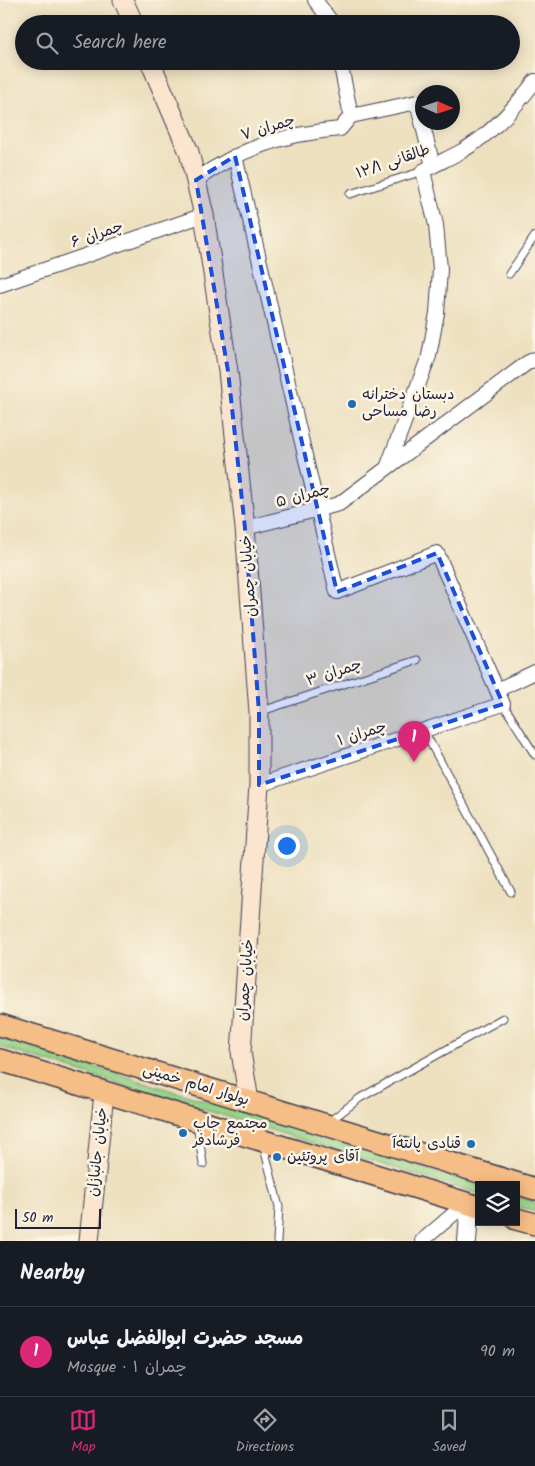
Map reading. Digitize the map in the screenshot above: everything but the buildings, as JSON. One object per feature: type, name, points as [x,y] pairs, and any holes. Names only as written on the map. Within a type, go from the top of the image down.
[{"type":"main road","points":[[124,0],[130,15]]},
{"type":"main road","name":"خیابان چمران","points":[[154,70],[189,152],[204,215],[228,372],[245,528],[259,712],[259,785],[241,1052],[249,1101]]},
{"type":"main road","name":"بولوار امام خمینی","points":[[0,1025],[535,1189]]},
{"type":"main road","points":[[0,1060],[470,1204]]},
{"type":"main road","name":"خیابان جانبازان","points":[[89,1241],[103,1103],[106,1093]]},
{"type":"main road","points":[[520,1219],[535,1224]]},
{"type":"street","points":[[315,0],[326,15]]},
{"type":"street","points":[[342,70],[351,116],[417,102],[436,225],[440,269],[437,313],[429,356],[387,468]]},
{"type":"street","name":"طالقانی ۱۲/۱","points":[[428,168],[463,151],[493,128],[520,102],[535,81]]},
{"type":"street","name":"چمران ۷","points":[[196,180],[216,166],[246,150],[278,139],[311,132],[340,129],[351,116]]},
{"type":"street","points":[[235,156],[337,592],[437,553],[503,704]]},
{"type":"street","name":"چمران ۶","points":[[0,285],[204,215]]},
{"type":"street","name":"چمران ۵","points":[[245,528],[339,504],[527,363],[535,359]]},
{"type":"street","points":[[497,690],[535,672]]},
{"type":"street","name":"چمران ۱","points":[[259,785],[503,704]]},
{"type":"street","points":[[422,1241],[457,1211],[470,1204]]},
{"type":"street","points":[[467,1241],[470,1204]]},
{"type":"lane","name":"طالقانی ۱۲/۱","points":[[350,194],[428,168]]},
{"type":"lane","points":[[509,274],[535,236]]},
{"type":"lane","name":"چمران ۳","points":[[259,712],[417,660]]},
{"type":"lane","points":[[503,704],[535,755]]},
{"type":"lane","points":[[424,731],[511,892]]},
{"type":"lane","points":[[326,1125],[360,1098],[503,1018]]},
{"type":"lane","points":[[197,1120],[203,1164]]},
{"type":"lane","points":[[263,1141],[279,1207],[277,1241]]},
{"type":"highlighted area","points":[[235,156],[337,592],[437,553],[503,704],[259,785],[259,712],[245,528],[228,371],[196,180]]},
{"type":"green space","points":[[0,1038],[475,1183],[475,1193],[0,1047]]},
{"type":"green space","points":[[520,1197],[535,1202],[535,1212],[520,1207]]},
{"type":"place","name":"دبستان دخترانه رضا مساحی","points":[[352,404]]},
{"type":"place","name":"مسجد حضرت ابوالفضل عباس","points":[[414,762]]},
{"type":"place","name":"مجتمع چاپ فرشادفر","points":[[183,1133]]},
{"type":"place","name":"قنادی پانته‌آ","points":[[471,1144]]},
{"type":"place","name":"آقای پروتئین","points":[[277,1157]]}]
